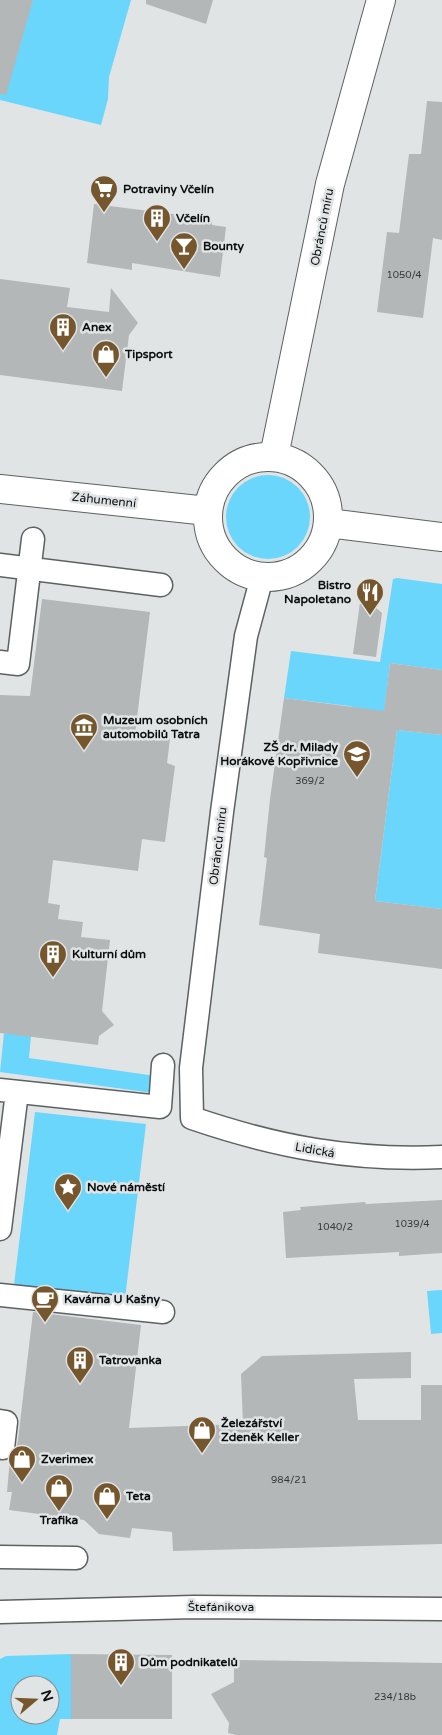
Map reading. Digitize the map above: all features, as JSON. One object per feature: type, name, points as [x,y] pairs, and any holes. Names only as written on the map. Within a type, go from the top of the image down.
[{"type":"main road","name":"Obránců míru","points":[[274,456],[330,184],[380,0]]},
{"type":"main road","points":[[274,456],[296,463],[315,478],[326,499],[328,522],[321,545],[306,564],[286,575],[262,577],[239,570],[221,555],[210,534],[208,510],[215,488],[230,470],[250,458],[274,456]]},
{"type":"main road","name":"Záhumenní","points":[[0,489],[208,510]]},
{"type":"main road","points":[[328,522],[442,538]]},
{"type":"street","points":[[0,662],[18,664],[33,539]]},
{"type":"street","points":[[0,565],[161,585]]},
{"type":"street","name":"Obránců míru","points":[[192,1118],[190,1068],[222,812],[246,636],[262,577]]},
{"type":"street","points":[[0,1229],[9,1091],[65,1089],[160,1107],[164,1065]]},
{"type":"street","name":"Lidická","points":[[192,1118],[246,1136],[346,1156],[442,1157]]},
{"type":"street","points":[[0,1295],[163,1312]]},
{"type":"street","points":[[0,1421],[6,1422],[3,1448]]},
{"type":"street","points":[[0,1557],[76,1558]]},
{"type":"street","name":"Štefánikova","points":[[0,1612],[194,1607],[442,1609]]},
{"type":"shaded area","points":[[0,0],[131,0],[109,77],[108,99],[101,125],[0,100]]},
{"type":"shaded area","points":[[268,475],[284,478],[298,487],[307,501],[310,517],[307,533],[298,547],[284,556],[268,559],[252,556],[238,547],[229,533],[226,517],[229,501],[238,487],[252,478]]},
{"type":"shaded area","points":[[393,579],[442,584],[442,670],[390,663],[384,715],[349,706],[284,698],[291,651],[380,662]]},
{"type":"shaded area","points":[[397,730],[442,735],[442,909],[375,901]]},
{"type":"shaded area","points":[[4,1033],[31,1036],[29,1058],[156,1076],[153,1093],[0,1072]]},
{"type":"shaded area","points":[[35,1112],[146,1124],[125,1299],[14,1285]]},
{"type":"shaded area","points":[[442,1290],[442,1333],[431,1334],[427,1291]]},
{"type":"shaded area","points":[[71,1654],[71,1719],[60,1719],[60,1675],[10,1675],[10,1725],[59,1725],[57,1735],[0,1735],[0,1659],[6,1656]]},
{"type":"building","points":[[0,0],[33,0],[6,95],[0,94]]},
{"type":"building","points":[[146,0],[213,0],[206,24],[146,4]]},
{"type":"building","points":[[427,101],[442,102],[442,240],[433,238],[423,318],[377,312],[387,232],[399,233],[409,154],[421,154]]},
{"type":"building","name":"Včelín","points":[[94,204],[212,219],[212,225],[226,227],[220,277],[132,263],[132,270],[87,263]]},
{"type":"building","name":"Anex","points":[[0,279],[70,288],[67,307],[109,312],[111,288],[138,323],[129,335],[122,391],[0,375]]},
{"type":"building","points":[[361,595],[382,613],[376,657],[353,654]]},
{"type":"building","name":"Muzeum osobních automobilů Tatra","points":[[42,599],[150,612],[135,734],[170,739],[167,763],[175,766],[165,842],[142,839],[138,871],[53,860],[48,903],[60,905],[58,919],[83,922],[81,937],[110,940],[102,1011],[114,1025],[99,1036],[98,1045],[0,1033],[0,695],[30,696]]},
{"type":"building","name":"ZŠ dr. Milady Horákové Kopřivnice","points":[[390,663],[442,670],[442,735],[397,730],[375,901],[442,909],[442,969],[318,953],[320,934],[259,925],[267,858],[264,857],[270,799],[284,698],[384,711]]},
{"type":"building","points":[[442,1200],[442,1253],[399,1256],[399,1252],[286,1258],[283,1212],[301,1210],[300,1207],[365,1202],[366,1204]]},
{"type":"building","points":[[33,1312],[141,1325],[129,1428],[243,1424],[241,1374],[262,1356],[411,1352],[411,1378],[354,1379],[358,1420],[421,1420],[421,1385],[442,1385],[442,1544],[173,1551],[172,1532],[132,1528],[130,1538],[99,1534],[84,1520],[9,1510],[12,1492],[7,1492],[10,1458],[16,1450],[18,1440]]},
{"type":"building","name":"Dům podnikatelů","points":[[71,1654],[172,1655],[172,1719],[71,1719]]},
{"type":"building","points":[[234,1660],[442,1663],[442,1735],[236,1735],[228,1733],[229,1723],[211,1694],[234,1682]]},
{"type":"place","name":"Potraviny Včelín","points":[[104,213]]},
{"type":"place","name":"Včelín","points":[[157,242]]},
{"type":"place","name":"Bounty","points":[[184,270]]},
{"type":"place","name":"Anex","points":[[63,351]]},
{"type":"place","name":"Tipsport","points":[[106,378]]},
{"type":"place","name":"Bistro Napoletano","points":[[370,616]]},
{"type":"place","name":"Muzeum osobních automobilů Tatra","points":[[84,751]]},
{"type":"place","name":"ZŠ dr. Milady Horákové Kopřivnice","points":[[357,778]]},
{"type":"place","name":"Kulturní dům","points":[[53,978]]},
{"type":"place","name":"Nové náměstí","points":[[68,1211]]},
{"type":"place","name":"Kavárna U Kašny","points":[[45,1323]]},
{"type":"place","name":"Tatrovanka","points":[[80,1384]]},
{"type":"place","name":"Železářství Zdeněk Keller","points":[[202,1454]]},
{"type":"place","name":"Zverimex","points":[[22,1483]]},
{"type":"place","name":"Trafika","points":[[59,1512]]},
{"type":"place","name":"Teta","points":[[107,1520]]},
{"type":"place","name":"Dům podnikatelů","points":[[121,1686]]}]
